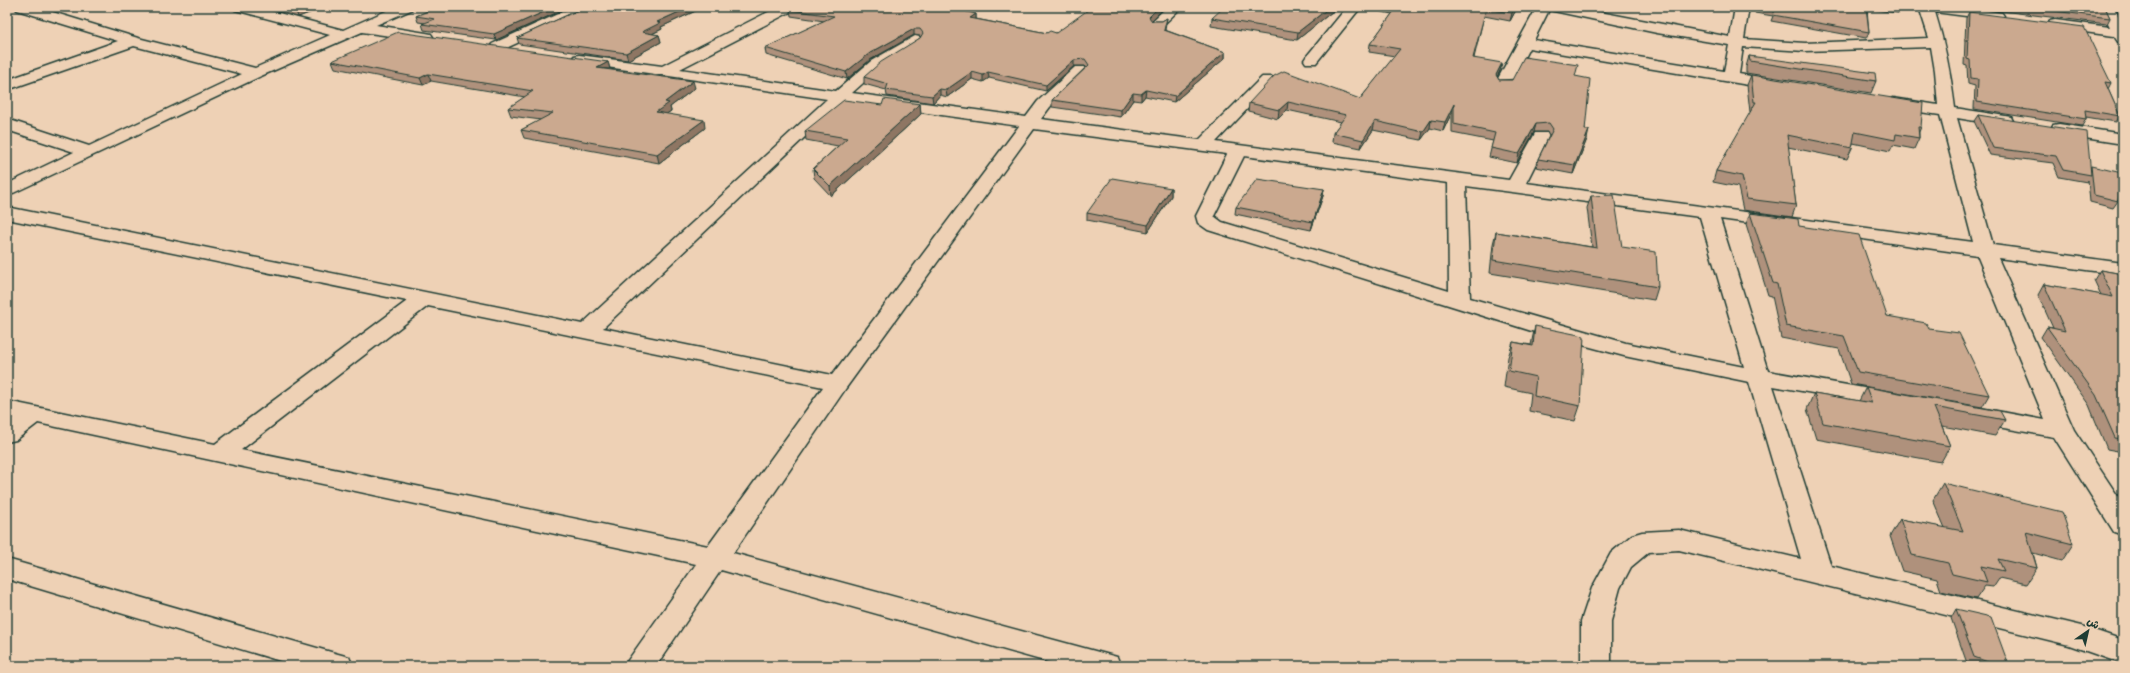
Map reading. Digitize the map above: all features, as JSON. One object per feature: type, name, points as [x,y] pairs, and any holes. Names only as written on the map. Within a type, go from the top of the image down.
[{"type":"street","points":[[22,7],[133,41],[256,73]]},
{"type":"street","points":[[240,7],[343,34]]},
{"type":"street","points":[[7,191],[256,73],[406,7]]},
{"type":"street","points":[[527,52],[489,46],[584,7]]},
{"type":"street","points":[[664,71],[788,7]]},
{"type":"street","points":[[1157,24],[1175,7]]},
{"type":"street","points":[[1311,60],[1354,7]]},
{"type":"street","points":[[1503,84],[1544,7]]},
{"type":"street","points":[[1554,7],[1673,32],[1737,42],[1806,47],[1937,42]]},
{"type":"street","points":[[1731,77],[1742,7]]},
{"type":"street","points":[[2011,18],[1926,7],[1937,42],[1943,71],[1947,112],[1985,251],[2062,431],[2123,525]]},
{"type":"street","points":[[2107,7],[2122,35]]},
{"type":"street","points":[[2042,22],[2122,35]]},
{"type":"street","points":[[360,27],[443,39]]},
{"type":"street","points":[[586,332],[838,96],[876,64],[915,40]]},
{"type":"street","points":[[7,85],[133,41]]},
{"type":"street","points":[[1524,43],[1793,87]]},
{"type":"street","points":[[565,57],[1030,123],[1708,212],[2123,269]]},
{"type":"street","points":[[639,666],[838,384],[1044,104],[1080,70]]},
{"type":"street","points":[[1204,145],[1266,80]]},
{"type":"street","points":[[1878,101],[2024,124]]},
{"type":"street","points":[[7,124],[90,152]]},
{"type":"street","points":[[2047,128],[2123,139]]},
{"type":"street","points":[[1515,187],[1541,137]]},
{"type":"street","points":[[1238,150],[1207,212],[1205,219],[1208,222],[1546,328],[1624,349],[1760,377],[1914,404]]},
{"type":"street","points":[[1457,179],[1460,301]]},
{"type":"street","points":[[1708,212],[1760,377],[1819,573]]},
{"type":"street","points":[[7,213],[838,384]]},
{"type":"street","points":[[220,453],[423,299]]},
{"type":"street","points":[[7,409],[715,558],[1106,666]]},
{"type":"street","points":[[1953,411],[2062,431]]},
{"type":"street","points":[[7,434],[35,414]]},
{"type":"street","points":[[1596,666],[1596,621],[1606,588],[1621,560],[1642,542],[1679,540],[2072,634],[2123,652]]},
{"type":"street","points":[[7,569],[338,666]]},
{"type":"building","points":[[282,7],[306,7],[296,11]]},
{"type":"building","points":[[437,7],[555,7],[494,34],[422,24],[435,19],[416,16]]},
{"type":"building","points":[[585,7],[690,7],[657,22],[660,23],[642,32],[659,35],[626,53],[517,38]]},
{"type":"building","points":[[796,7],[947,7],[976,14],[970,18],[1047,33],[1050,31],[1056,33],[1092,7],[1159,7],[1149,17],[1152,21],[1162,21],[1167,18],[1164,30],[1225,52],[1175,96],[1146,90],[1141,94],[1133,93],[1121,110],[1052,100],[1089,65],[1085,59],[1074,60],[1046,85],[988,72],[983,75],[972,72],[946,90],[940,89],[932,96],[886,90],[888,84],[864,77],[881,62],[920,38],[923,33],[920,29],[914,29],[870,53],[846,72],[765,48],[834,16],[790,10]]},
{"type":"building","points":[[1224,7],[1330,7],[1298,32],[1212,18]]},
{"type":"building","points":[[1397,7],[1515,7],[1512,13],[1486,9],[1473,58],[1502,63],[1496,75],[1499,80],[1512,80],[1524,57],[1578,65],[1575,76],[1590,79],[1585,130],[1589,130],[1575,165],[1538,159],[1553,129],[1549,123],[1536,124],[1519,154],[1491,148],[1495,133],[1454,124],[1454,104],[1445,122],[1431,120],[1423,132],[1375,121],[1363,140],[1333,133],[1346,115],[1288,102],[1279,110],[1249,103],[1274,76],[1284,71],[1360,99],[1400,49],[1370,44]]},
{"type":"building","points":[[1757,7],[1866,7],[1869,32],[1773,15],[1775,10]]},
{"type":"building","points":[[2021,7],[2105,7],[2110,18]]},
{"type":"building","points":[[1969,12],[2084,27],[2111,83],[2105,82],[2120,116],[2085,110],[2086,119],[1977,102],[1978,79],[1971,78],[1970,60],[1967,59]]},
{"type":"building","points":[[398,32],[608,62],[597,68],[693,81],[665,102],[669,103],[656,112],[704,120],[657,154],[521,130],[553,113],[508,108],[533,91],[428,74],[420,78],[332,61]]},
{"type":"building","points":[[1749,56],[1875,73],[1876,81],[1750,61]]},
{"type":"building","points":[[1751,75],[1923,103],[1921,127],[1918,127],[1919,138],[1896,134],[1895,140],[1855,132],[1852,148],[1787,135],[1796,205],[1747,199],[1742,176],[1716,171],[1756,102],[1754,102]]},
{"type":"building","points":[[884,99],[920,104],[830,186],[813,169],[847,138],[805,131],[844,100],[882,105]]},
{"type":"building","points":[[1978,115],[2087,132],[2091,175],[2063,170],[2056,156],[1993,148]]},
{"type":"building","points":[[2091,166],[2122,173],[2118,201],[2094,195]]},
{"type":"building","points":[[1112,178],[1171,188],[1148,225],[1087,213]]},
{"type":"building","points":[[1257,179],[1324,189],[1313,222],[1236,207]]},
{"type":"building","points":[[1614,195],[1622,247],[1656,252],[1658,287],[1493,260],[1496,232],[1597,248],[1591,196]]},
{"type":"building","points":[[1750,213],[1798,219],[1799,226],[1859,235],[1887,316],[1926,323],[1929,329],[1959,333],[1989,395],[1858,372],[1844,336],[1786,326],[1777,284],[1773,283]]},
{"type":"building","points":[[2100,270],[2123,274],[2123,439],[2115,438],[2096,395],[2047,327],[2065,331],[2044,284],[2113,297]]},
{"type":"building","points":[[1535,326],[1584,336],[1580,406],[1534,396],[1536,377],[1509,371],[1513,342],[1533,346]]},
{"type":"building","points":[[1866,387],[2000,411],[2005,420],[1934,407],[1950,446],[1823,423],[1814,393],[1872,403]]},
{"type":"building","points":[[1943,483],[2062,512],[2073,544],[2026,532],[2037,568],[1998,559],[2004,571],[1981,566],[1987,582],[1952,574],[1948,563],[1912,555],[1900,519],[1963,531]]},
{"type":"building","points":[[1956,609],[1991,617],[2009,666],[1999,666],[1974,657]]}]
